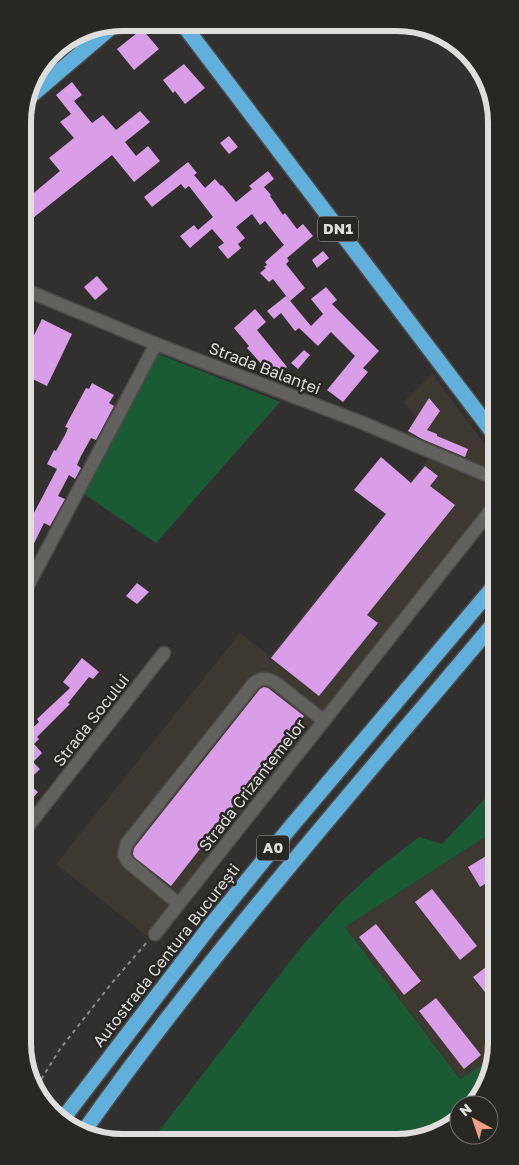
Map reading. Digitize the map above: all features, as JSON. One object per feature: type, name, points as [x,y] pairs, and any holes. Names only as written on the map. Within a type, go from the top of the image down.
[{"type":"highway","points":[[177,31],[213,80],[221,88],[237,95]]},
{"type":"highway","name":"DN1","points":[[188,31],[488,426]]},
{"type":"highway","name":"DN1","points":[[200,31],[488,409]]},
{"type":"highway","points":[[37,92],[104,33]]},
{"type":"highway","name":"Autostrada Centura București","points":[[66,1114],[211,925],[295,822],[488,593]]},
{"type":"highway","name":"A0","points":[[87,1126],[229,940],[488,630]]},
{"type":"street","name":"Strada Balanței","points":[[31,292],[156,344],[363,423],[488,475]]},
{"type":"street","points":[[31,580],[156,344]]},
{"type":"street","name":"Strada Crizantemelor","points":[[155,934],[488,514]]},
{"type":"street","name":"Strada Socului","points":[[31,822],[164,653]]},
{"type":"street","points":[[179,904],[128,862],[124,855],[127,843],[258,680],[268,679],[276,683],[324,720]]},
{"type":"path","points":[[40,1081],[60,1049],[155,934]]},
{"type":"shaded area","points":[[432,374],[488,448],[488,526],[157,944],[56,864],[240,633],[270,656],[430,457],[437,447],[405,435],[416,416],[404,402]]},
{"type":"shaded area","points":[[488,835],[488,1048],[485,1063],[461,1079],[345,927]]},
{"type":"green space","points":[[158,354],[280,402],[156,543],[81,492]]},
{"type":"green space","points":[[488,795],[488,835],[345,927],[460,1079],[485,1063],[481,1077],[471,1095],[449,1095],[449,1117],[431,1127],[408,1133],[157,1134],[302,946],[341,902],[375,871],[419,837],[442,844]]},
{"type":"building","points":[[140,31],[144,31],[159,49],[134,70],[117,49]]},
{"type":"building","points":[[184,64],[205,88],[185,104],[163,80]]},
{"type":"building","points":[[72,82],[82,95],[74,101],[92,123],[103,115],[116,130],[140,111],[150,122],[125,142],[136,156],[148,146],[160,161],[134,182],[112,155],[33,218],[31,216],[31,195],[60,171],[49,158],[74,138],[60,122],[71,114],[56,95]]},
{"type":"building","points":[[229,136],[238,147],[229,154],[220,143]]},
{"type":"building","points":[[188,162],[197,173],[194,175],[205,188],[215,179],[236,202],[252,189],[249,186],[268,171],[274,179],[264,187],[283,215],[285,213],[297,229],[303,224],[313,236],[287,258],[289,261],[286,264],[305,288],[290,301],[273,279],[269,282],[260,273],[266,268],[264,267],[267,265],[265,262],[284,245],[265,221],[260,225],[252,214],[236,227],[245,238],[238,244],[241,248],[228,259],[218,247],[224,243],[212,229],[190,248],[180,236],[194,225],[198,230],[213,217],[189,186],[185,189],[181,184],[152,207],[144,197]]},
{"type":"building","points":[[323,251],[329,258],[317,268],[312,260]]},
{"type":"building","points":[[97,276],[108,289],[95,300],[84,287]]},
{"type":"building","points":[[326,287],[337,300],[332,304],[379,351],[363,368],[368,372],[343,402],[327,390],[355,356],[331,332],[318,346],[299,328],[295,331],[281,313],[274,319],[267,311],[286,296],[311,326],[323,314],[311,299]]},
{"type":"building","points":[[255,309],[266,322],[257,330],[287,367],[274,378],[247,348],[249,346],[234,328]]},
{"type":"building","points":[[42,319],[72,334],[47,386],[31,378],[31,342]]},
{"type":"building","points":[[304,350],[310,355],[298,369],[291,363]]},
{"type":"building","points":[[92,383],[114,395],[109,403],[114,406],[96,440],[91,438],[81,456],[77,465],[81,468],[75,479],[69,475],[58,496],[65,499],[50,526],[44,523],[31,550],[31,519],[57,469],[47,464],[65,435],[68,428],[65,427],[86,388],[89,389]]},
{"type":"building","points":[[429,398],[440,411],[427,430],[468,449],[465,457],[408,431]]},
{"type":"building","points":[[381,457],[411,483],[425,466],[438,476],[430,486],[455,505],[367,615],[378,623],[319,696],[271,658],[386,514],[354,490]]},
{"type":"building","points":[[137,583],[149,592],[137,604],[126,596]]},
{"type":"building","points":[[82,658],[99,672],[93,679],[89,677],[68,703],[70,704],[37,737],[39,739],[34,744],[42,753],[33,762],[40,769],[31,778],[31,729],[39,722],[37,719],[70,688],[63,682]]},
{"type":"building","points":[[268,688],[304,716],[171,886],[134,857],[134,848],[260,689]]},
{"type":"building","points":[[31,786],[38,792],[31,800]]},
{"type":"building","points":[[488,855],[488,882],[480,887],[468,867]]},
{"type":"building","points":[[432,889],[477,946],[460,960],[415,902]]},
{"type":"building","points":[[376,924],[421,981],[404,995],[359,937]]},
{"type":"building","points":[[488,966],[488,996],[473,977]]},
{"type":"building","points":[[436,998],[481,1055],[464,1069],[419,1011]]}]
